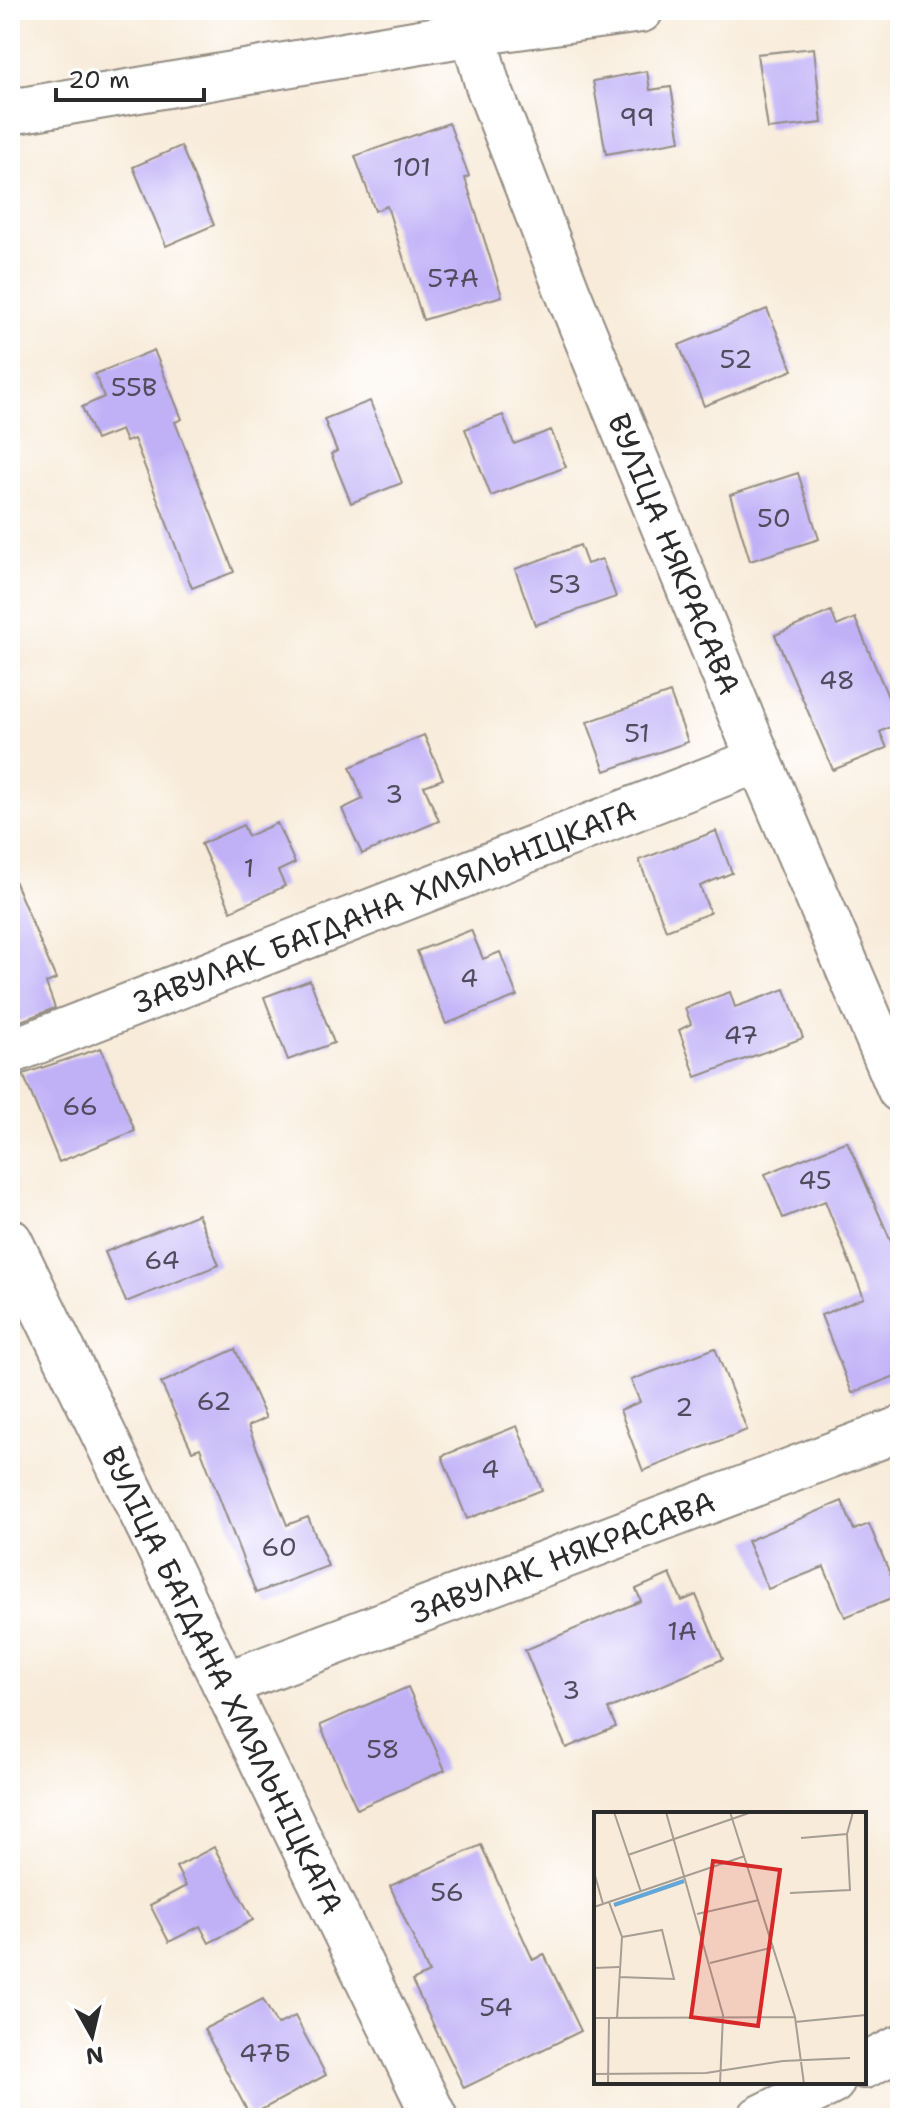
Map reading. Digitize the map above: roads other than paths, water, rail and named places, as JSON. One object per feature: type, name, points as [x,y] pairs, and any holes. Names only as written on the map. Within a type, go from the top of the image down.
[{"type":"street","points":[[10,112],[472,22],[641,10]]},
{"type":"street","name":"ВУЛІЦА НЯКРАСАВА","points":[[472,22],[487,83],[568,293],[759,760],[900,1090]]},
{"type":"street","name":"ЗАВУЛАК БАГДАНА ХМЯЛЬНІЦКАГА","points":[[10,1052],[759,760]]},
{"type":"street","name":"ВУЛІЦА БАГДАНА ХМЯЛЬНІЦКАГА","points":[[10,1241],[435,2118]]},
{"type":"street","name":"ЗАВУЛАК НЯКРАСАВА","points":[[226,1684],[900,1429]]},
{"type":"street","points":[[866,2065],[900,2048]]},
{"type":"street","points":[[760,2118],[828,2084]]}]
